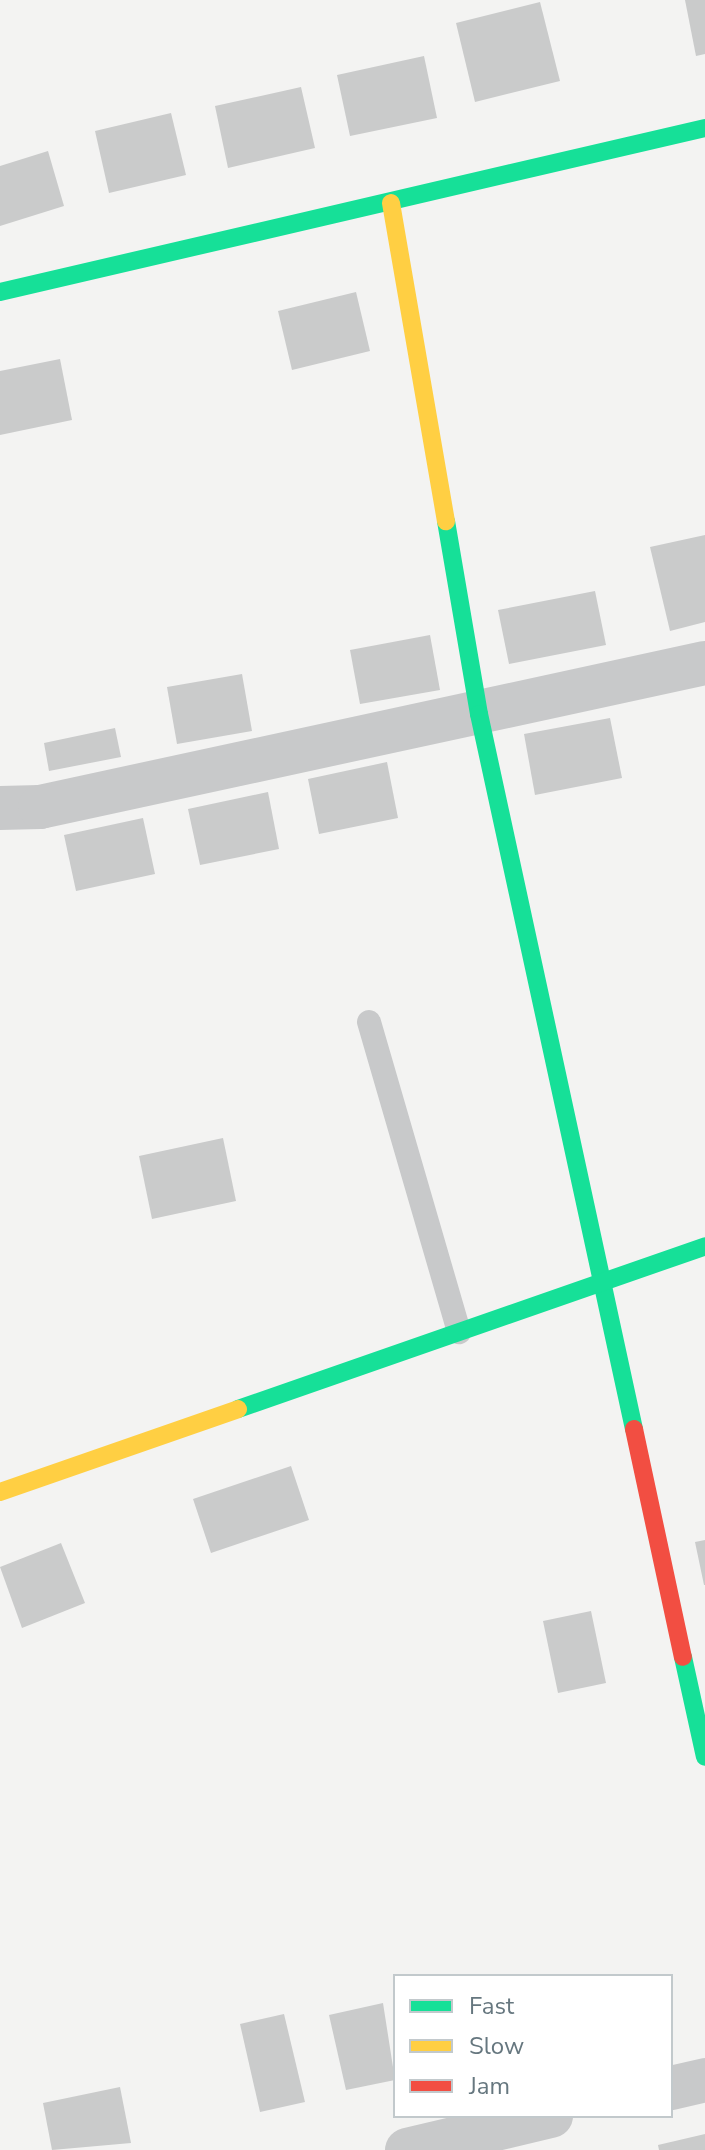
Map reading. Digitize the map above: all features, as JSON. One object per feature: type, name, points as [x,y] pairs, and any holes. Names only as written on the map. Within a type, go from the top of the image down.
[{"type":"street","points":[[0,292],[705,128]]},
{"type":"street","points":[[391,203],[479,714],[705,1757]]},
{"type":"street","points":[[0,808],[40,807],[705,663]]},
{"type":"street","points":[[0,1492],[705,1246]]},
{"type":"street","points":[[673,2088],[705,2080]]},
{"type":"street","points":[[407,2150],[543,2118]]},
{"type":"lane","points":[[369,1022],[459,1332]]},
{"type":"building","points":[[685,0],[705,0],[705,54],[696,56]]},
{"type":"building","points":[[540,2],[560,81],[475,102],[456,23]]},
{"type":"building","points":[[424,56],[437,118],[350,136],[337,75]]},
{"type":"building","points":[[301,87],[315,148],[228,168],[215,106]]},
{"type":"building","points":[[171,113],[186,175],[109,193],[95,131]]},
{"type":"building","points":[[48,151],[64,206],[0,226],[0,166]]},
{"type":"building","points":[[356,292],[370,351],[292,370],[278,311]]},
{"type":"building","points":[[60,359],[72,420],[0,435],[0,371]]},
{"type":"building","points":[[705,535],[705,622],[670,631],[650,547]]},
{"type":"building","points":[[595,591],[606,645],[509,664],[498,610]]},
{"type":"building","points":[[430,635],[440,690],[360,704],[350,650]]},
{"type":"building","points":[[242,674],[252,731],[177,744],[167,687]]},
{"type":"building","points":[[610,718],[622,778],[535,795],[524,734]]},
{"type":"building","points":[[115,728],[121,757],[49,771],[44,743]]},
{"type":"building","points":[[387,762],[398,818],[319,834],[308,779]]},
{"type":"building","points":[[268,792],[279,849],[200,865],[188,809]]},
{"type":"building","points":[[143,818],[155,874],[76,891],[64,835]]},
{"type":"building","points":[[223,1138],[236,1201],[152,1219],[139,1156]]},
{"type":"building","points":[[291,1466],[309,1520],[211,1553],[193,1499]]},
{"type":"building","points":[[705,1540],[705,1585],[704,1585],[695,1542]]},
{"type":"building","points":[[61,1543],[85,1603],[22,1628],[0,1567]]},
{"type":"building","points":[[591,1611],[606,1683],[558,1693],[543,1621]]},
{"type":"building","points":[[383,2003],[393,2080],[346,2090],[329,2015]]},
{"type":"building","points":[[284,2014],[305,2102],[260,2112],[240,2024]]},
{"type":"building","points":[[120,2087],[131,2143],[52,2150],[43,2103]]},
{"type":"building","points":[[705,2134],[705,2150],[659,2150],[658,2145]]},
{"type":"traffic: fast","points":[[0,292],[705,128]]},
{"type":"traffic: fast","points":[[446,521],[479,714],[634,1429]]},
{"type":"traffic: fast","points":[[238,1409],[705,1246]]},
{"type":"traffic: fast","points":[[683,1657],[705,1757]]},
{"type":"traffic: slow","points":[[391,203],[446,521]]},
{"type":"traffic: slow","points":[[0,1492],[238,1409]]},
{"type":"traffic: jam","points":[[634,1429],[683,1657]]}]
